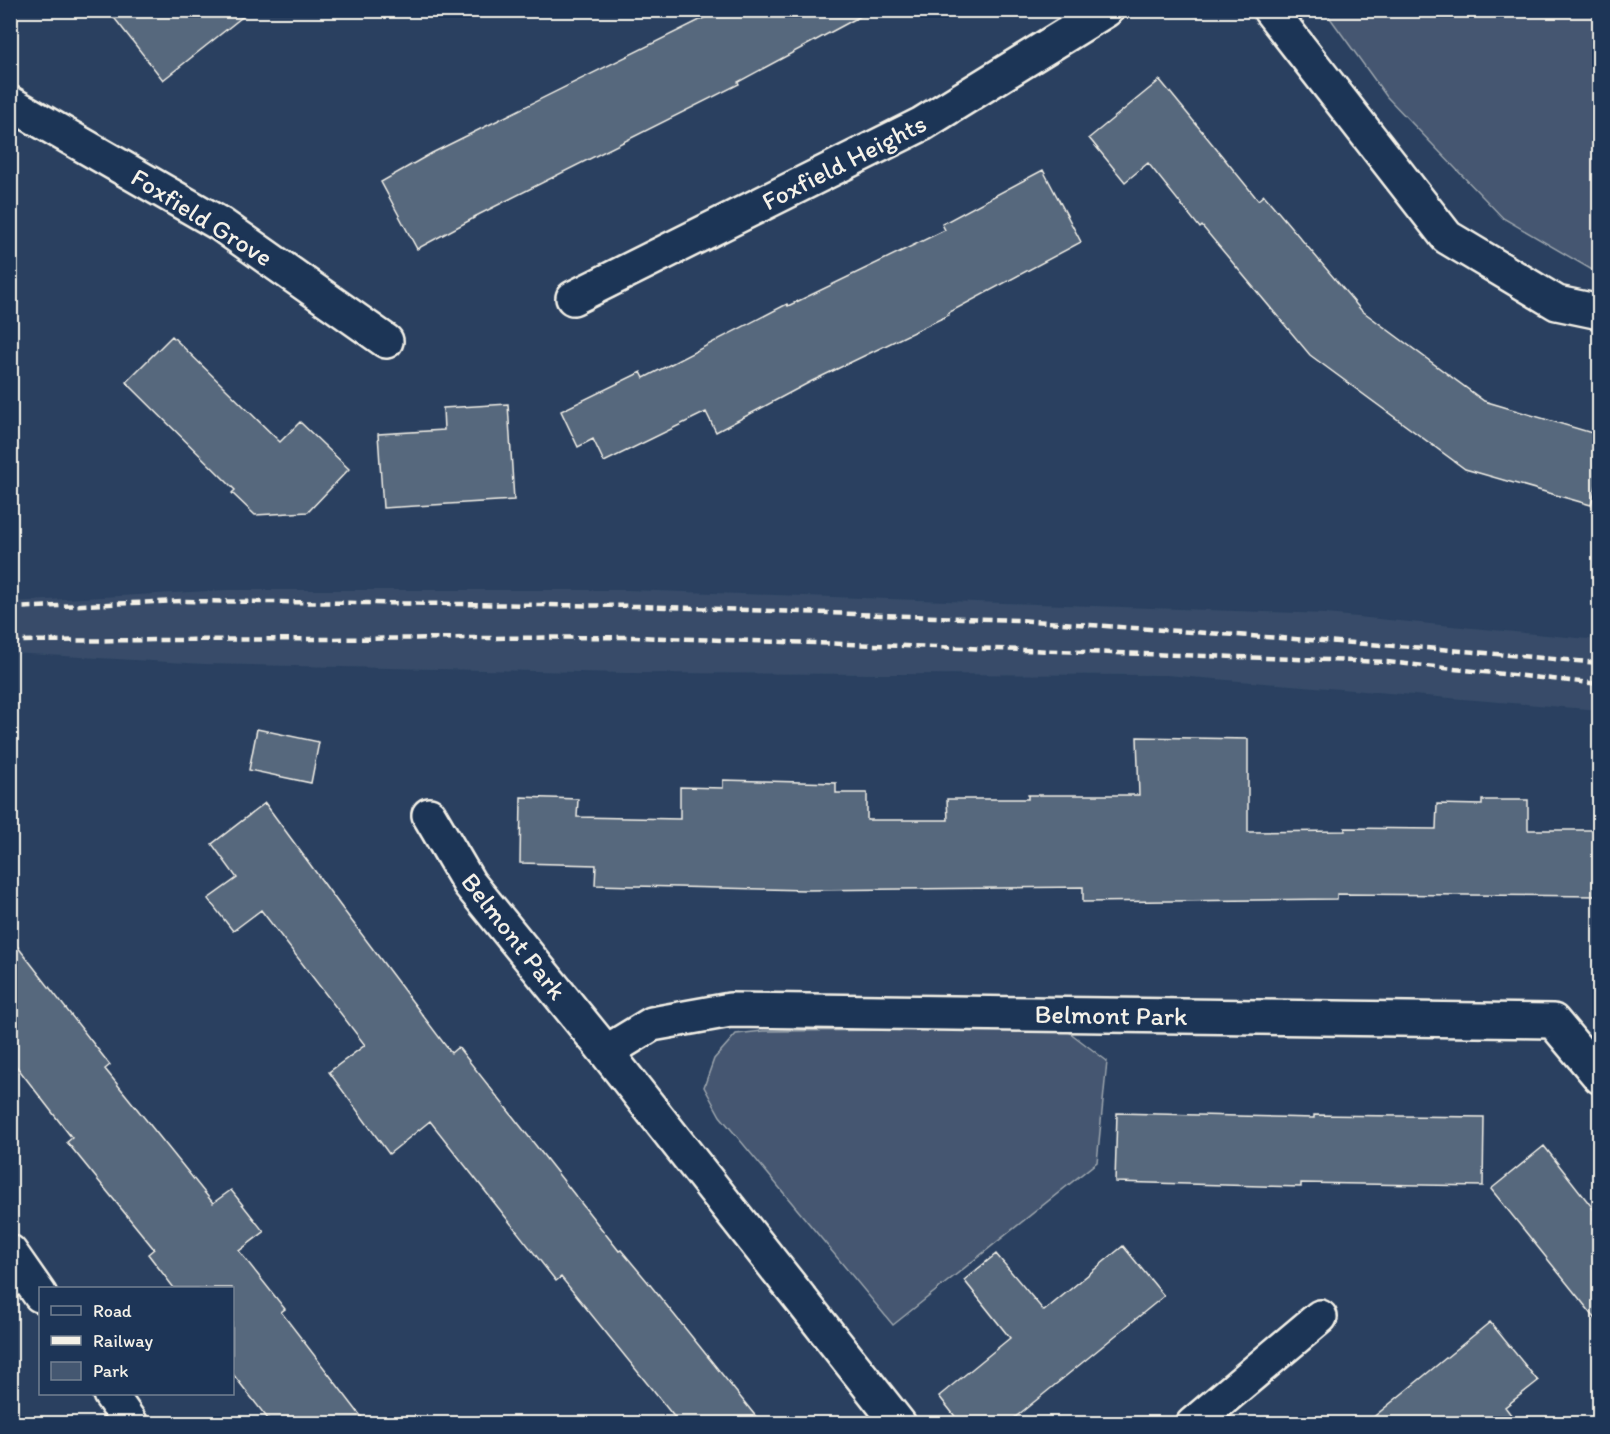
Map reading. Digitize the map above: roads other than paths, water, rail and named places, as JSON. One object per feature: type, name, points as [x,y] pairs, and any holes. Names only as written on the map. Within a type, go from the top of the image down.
[{"type":"street","name":"Foxfield Heights","points":[[573,298],[922,124],[1106,10]]},
{"type":"street","points":[[1270,10],[1447,237],[1557,303],[1599,312]]},
{"type":"street","name":"Foxfield Grove","points":[[10,103],[220,224],[386,341]]},
{"type":"street","name":"Belmont Park","points":[[429,815],[469,883],[606,1052],[899,1424]]},
{"type":"street","name":"Belmont Park","points":[[606,1052],[652,1024],[730,1010],[1553,1021],[1599,1077]]},
{"type":"street","points":[[10,1252],[39,1294]]},
{"type":"street","points":[[1194,1424],[1320,1317]]},
{"type":"street","points":[[111,1395],[131,1424]]},
{"type":"railway","points":[[10,608],[181,601],[638,606],[1018,620],[1440,649],[1600,663]]},
{"type":"railway","points":[[10,641],[634,637],[1387,662],[1600,684]]}]
